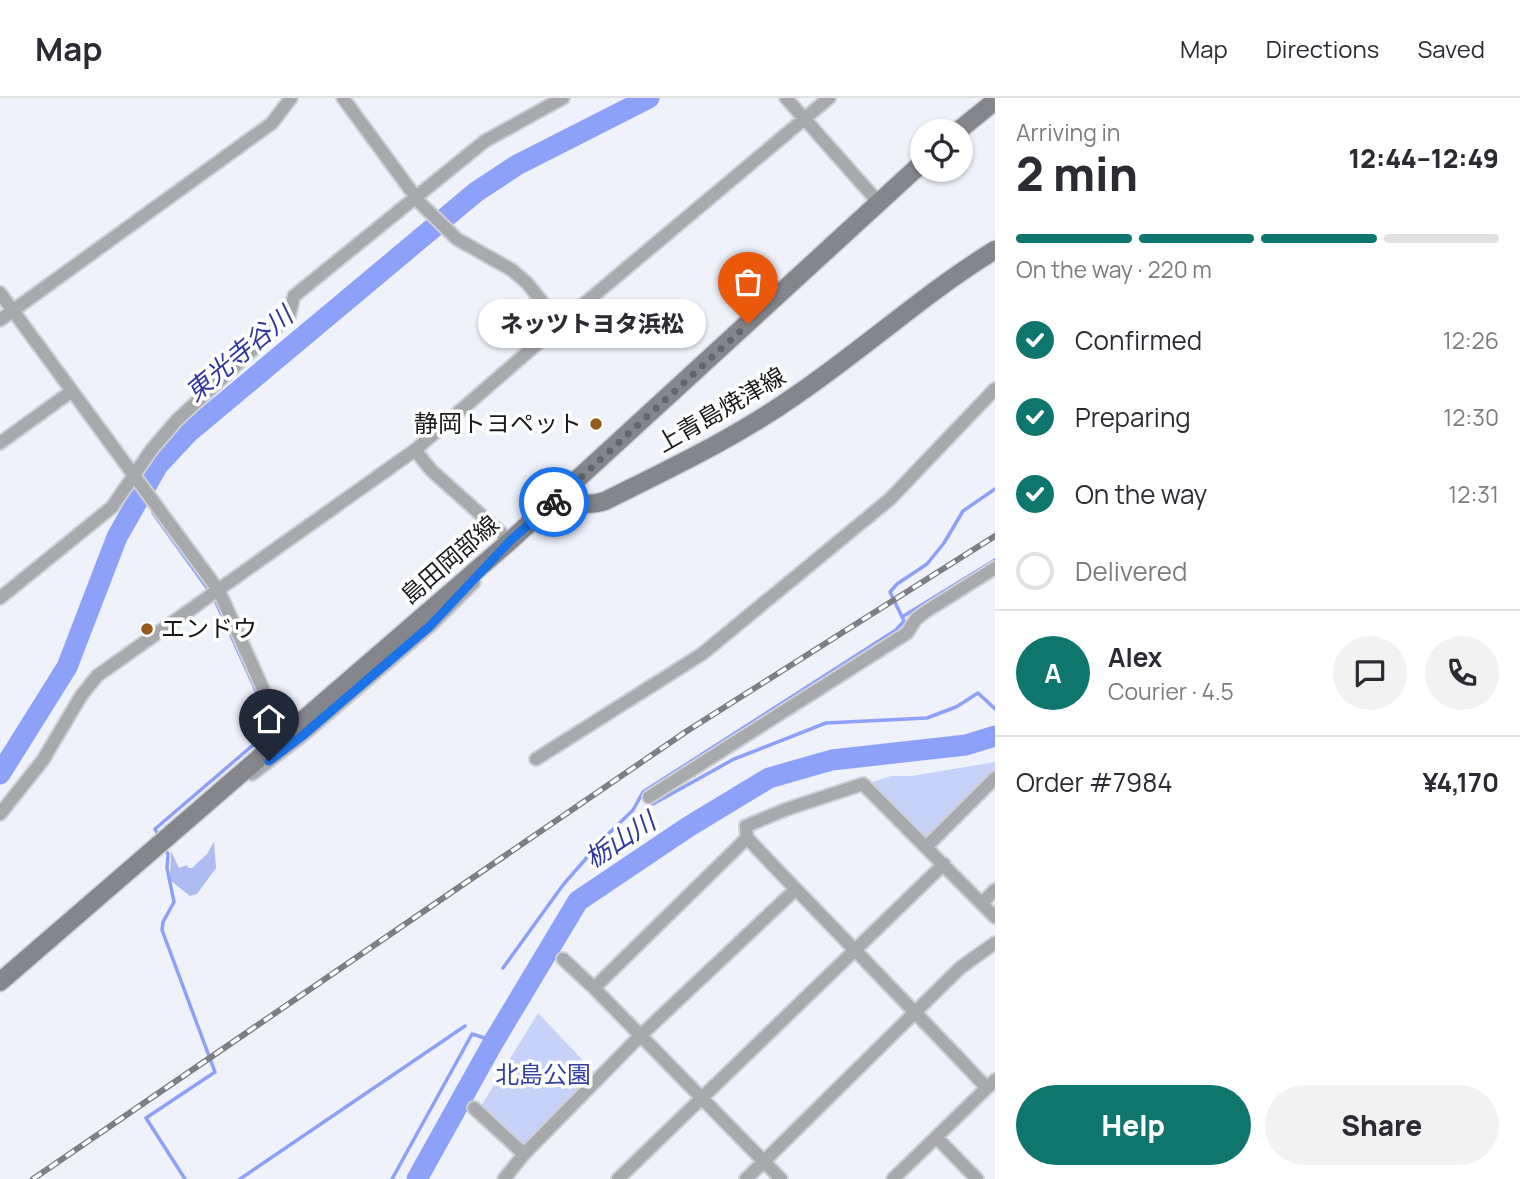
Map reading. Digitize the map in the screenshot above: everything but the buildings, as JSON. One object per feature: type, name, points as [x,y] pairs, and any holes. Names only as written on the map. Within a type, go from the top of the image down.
[{"type":"main road","points":[[973,119],[995,101]]},
{"type":"main road","name":"島田岡部線","points":[[0,982],[510,541],[910,174]]},
{"type":"main road","name":"上青島焼津線","points":[[561,495],[573,503],[591,505],[605,501],[751,425],[826,375],[917,303],[995,250]]},
{"type":"street","points":[[0,320],[272,123],[291,98]]},
{"type":"street","points":[[343,98],[418,201],[457,239],[512,270],[527,283],[560,324]]},
{"type":"street","points":[[0,598],[112,507],[136,477],[152,449],[177,420],[289,316],[294,296],[418,201],[485,141],[563,98]]},
{"type":"street","points":[[786,98],[879,203]]},
{"type":"street","points":[[0,814],[43,760],[80,696],[97,676],[415,450],[829,98]]},
{"type":"street","points":[[0,293],[219,591],[263,689],[287,734]]},
{"type":"street","points":[[536,759],[702,654],[890,499],[995,389]]},
{"type":"street","points":[[0,443],[72,391]]},
{"type":"street","points":[[194,814],[302,736],[401,651],[469,587],[510,541],[431,470],[415,450]]},
{"type":"street","points":[[649,797],[907,633],[916,619],[925,612],[995,568]]},
{"type":"street","points":[[926,847],[995,778]]},
{"type":"street","points":[[893,1179],[991,1084],[854,951],[796,890],[747,838],[746,826],[863,783],[995,917]]},
{"type":"street","points":[[594,988],[747,838]]},
{"type":"street","points":[[618,1179],[944,864]]},
{"type":"street","points":[[504,1179],[524,1154],[640,1036],[796,890]]},
{"type":"street","points":[[982,904],[995,890]]},
{"type":"street","points":[[746,1179],[961,968],[995,943]]},
{"type":"street","points":[[563,959],[781,1179]]},
{"type":"street","points":[[474,1108],[524,1154]]},
{"type":"street","points":[[936,1137],[977,1179]]},
{"type":"green space","points":[[995,762],[995,769],[929,837],[923,837],[872,786],[872,782],[891,776],[911,776]]},
{"type":"green space","name":"北島公園","points":[[538,1013],[595,1073],[525,1147],[481,1106]]},
{"type":"shaded area","points":[[214,842],[216,868],[197,894],[190,896],[170,880],[171,851],[179,868],[187,865],[192,868],[207,854]]},
{"type":"waterway","name":"東光寺谷川","points":[[0,774],[67,667],[117,537],[158,465],[188,433],[476,192],[517,165],[649,98]]},
{"type":"waterway","points":[[503,968],[563,885],[603,839],[633,810],[643,792],[896,630],[904,621],[890,592],[897,584],[927,564],[944,543],[963,511],[995,489]]},
{"type":"waterway","points":[[153,513],[210,592]]},
{"type":"waterway","points":[[902,617],[995,560]]},
{"type":"waterway","points":[[160,838],[155,829],[273,728],[214,598]]},
{"type":"waterway","points":[[653,804],[734,759],[826,723],[927,718],[956,707],[978,693],[995,709]]},
{"type":"waterway","name":"栃山川","points":[[417,1179],[494,1041],[578,901],[688,827],[769,778],[832,760],[966,745],[995,736]]},
{"type":"waterway","points":[[165,848],[174,902],[163,922],[162,930],[215,1072],[146,1118],[185,1179]]},
{"type":"waterway","points":[[240,1179],[465,1026]]},
{"type":"waterway","points":[[392,1179],[472,1034],[494,1041]]},
{"type":"railway","points":[[33,1179],[687,731],[995,536]]},
{"type":"way so far","points":[[554,502],[748,324]]},
{"type":"place","name":"ネッツトヨタ浜松","points":[[748,324]]},
{"type":"place","name":"静岡トヨペット","points":[[596,424]]},
{"type":"place","name":"エンドウ","points":[[147,629]]},
{"type":"route","points":[[269,761],[430,626],[510,541],[554,502]]}]
